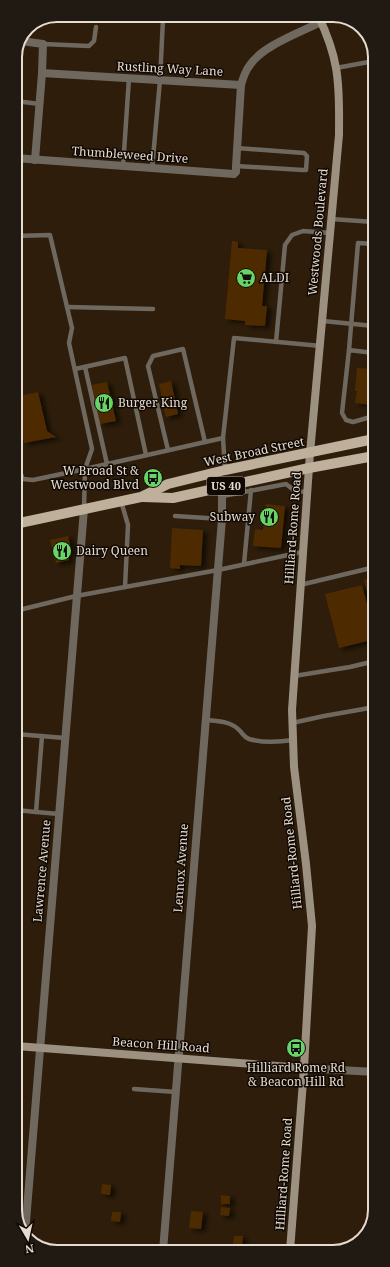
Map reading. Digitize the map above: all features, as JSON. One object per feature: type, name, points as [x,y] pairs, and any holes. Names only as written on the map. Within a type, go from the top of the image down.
[{"type":"main road","name":"Westwoods Boulevard","points":[[310,453],[321,346],[340,109],[336,68],[330,44],[321,22]]},
{"type":"main road","name":"West Broad Street","points":[[141,497],[168,484],[225,470],[368,440]]},
{"type":"main road","name":"Hilliard-Rome Road","points":[[290,1245],[304,1068],[312,926],[294,767],[292,723],[302,552],[310,453]]},
{"type":"main road","name":"West Broad Street","points":[[22,522],[141,497],[173,498],[222,491],[309,468],[368,457]]},
{"type":"main road","name":"Beacon Hill Road","points":[[22,1046],[304,1068]]},
{"type":"street","points":[[236,166],[241,85],[250,64],[260,54],[315,22]]},
{"type":"street","points":[[26,42],[43,44],[36,160]]},
{"type":"street","name":"Rustling Way Lane","points":[[42,73],[241,85]]},
{"type":"street","name":"Thumbleweed Drive","points":[[22,159],[231,175],[236,172],[236,166]]},
{"type":"street","name":"Lennox Avenue","points":[[164,1245],[222,519],[222,491]]},
{"type":"street","name":"Lawrence Avenue","points":[[26,1225],[84,509]]},
{"type":"street","points":[[304,1068],[368,1072]]},
{"type":"lane","points":[[152,169],[160,80],[163,22]]},
{"type":"lane","points":[[43,44],[88,46],[94,41],[96,26]]},
{"type":"lane","points":[[336,68],[368,61]]},
{"type":"lane","points":[[123,167],[129,78]]},
{"type":"lane","points":[[22,102],[40,104]]},
{"type":"lane","points":[[236,166],[303,170],[306,170],[307,168],[307,156],[304,153],[237,148]]},
{"type":"lane","points":[[332,219],[368,222]]},
{"type":"lane","points":[[276,342],[286,245],[292,235],[303,231],[330,233]]},
{"type":"lane","points":[[22,236],[50,235],[72,328],[69,343],[92,449],[84,469],[84,509]]},
{"type":"lane","points":[[368,244],[358,243],[352,324],[342,413],[346,420],[353,422],[368,418]]},
{"type":"lane","points":[[67,307],[153,309]]},
{"type":"lane","points":[[323,321],[368,325]]},
{"type":"lane","points":[[225,470],[223,438],[234,338],[321,346]]},
{"type":"lane","points":[[168,450],[148,366],[153,356],[183,349],[205,442]]},
{"type":"lane","points":[[349,350],[368,352]]},
{"type":"lane","points":[[75,369],[125,358],[146,455]]},
{"type":"lane","points":[[85,367],[107,464]]},
{"type":"lane","points":[[22,477],[23,479],[33,480],[223,438]]},
{"type":"lane","points":[[222,491],[251,490],[286,484],[295,491],[307,492]]},
{"type":"lane","points":[[244,564],[251,490]]},
{"type":"lane","points":[[121,501],[128,525],[125,587]]},
{"type":"lane","points":[[175,516],[222,519]]},
{"type":"lane","points":[[22,609],[76,596],[218,570],[302,552]]},
{"type":"lane","points":[[300,585],[368,568]]},
{"type":"lane","points":[[294,676],[368,663]]},
{"type":"lane","points":[[292,723],[368,708]]},
{"type":"lane","points":[[205,720],[226,723],[234,726],[239,729],[243,736],[249,739],[272,742],[293,740]]},
{"type":"lane","points":[[22,734],[65,738]]},
{"type":"lane","points":[[36,812],[42,736]]},
{"type":"lane","points":[[22,811],[59,814]]},
{"type":"lane","points":[[134,1089],[176,1092]]},
{"type":"building","name":"ALDI","points":[[232,241],[238,242],[238,248],[267,250],[262,306],[267,306],[265,326],[245,325],[245,321],[225,319]]},
{"type":"building","points":[[357,368],[368,369],[368,405],[355,403],[357,391],[355,391]]},
{"type":"building","points":[[171,381],[178,414],[166,417],[159,384]]},
{"type":"building","name":"Burger King","points":[[107,382],[116,421],[100,424],[92,385]]},
{"type":"building","points":[[38,392],[47,431],[56,437],[24,443],[22,435],[22,395]]},
{"type":"building","points":[[266,504],[285,506],[281,548],[253,546],[255,529],[263,530]]},
{"type":"building","points":[[172,528],[203,530],[201,566],[180,565],[180,569],[170,568]]},
{"type":"building","name":"Dairy Queen","points":[[68,536],[71,549],[71,552],[68,553],[69,560],[56,563],[50,540]]},
{"type":"building","points":[[368,579],[368,594],[364,580]]},
{"type":"building","points":[[362,585],[368,608],[368,641],[339,648],[325,594]]},
{"type":"building","points":[[102,1184],[111,1185],[110,1195],[101,1194]]},
{"type":"building","points":[[221,1195],[230,1196],[230,1204],[221,1204]]},
{"type":"building","points":[[221,1207],[230,1208],[229,1216],[220,1215]]},
{"type":"building","points":[[191,1211],[203,1212],[201,1229],[189,1228]]},
{"type":"building","points":[[112,1212],[121,1212],[120,1222],[111,1221]]},
{"type":"building","points":[[234,1236],[243,1236],[242,1245],[233,1244]]},
{"type":"place","name":"ALDI","points":[[246,278]]},
{"type":"place","name":"Burger King","points":[[104,403]]},
{"type":"place","name":"W Broad St & Westwood Blvd","points":[[153,478]]},
{"type":"place","name":"Subway","points":[[269,517]]},
{"type":"place","name":"Dairy Queen","points":[[62,551]]},
{"type":"place","name":"Hilliard Rome Rd & Beacon Hill Rd","points":[[296,1048]]}]
